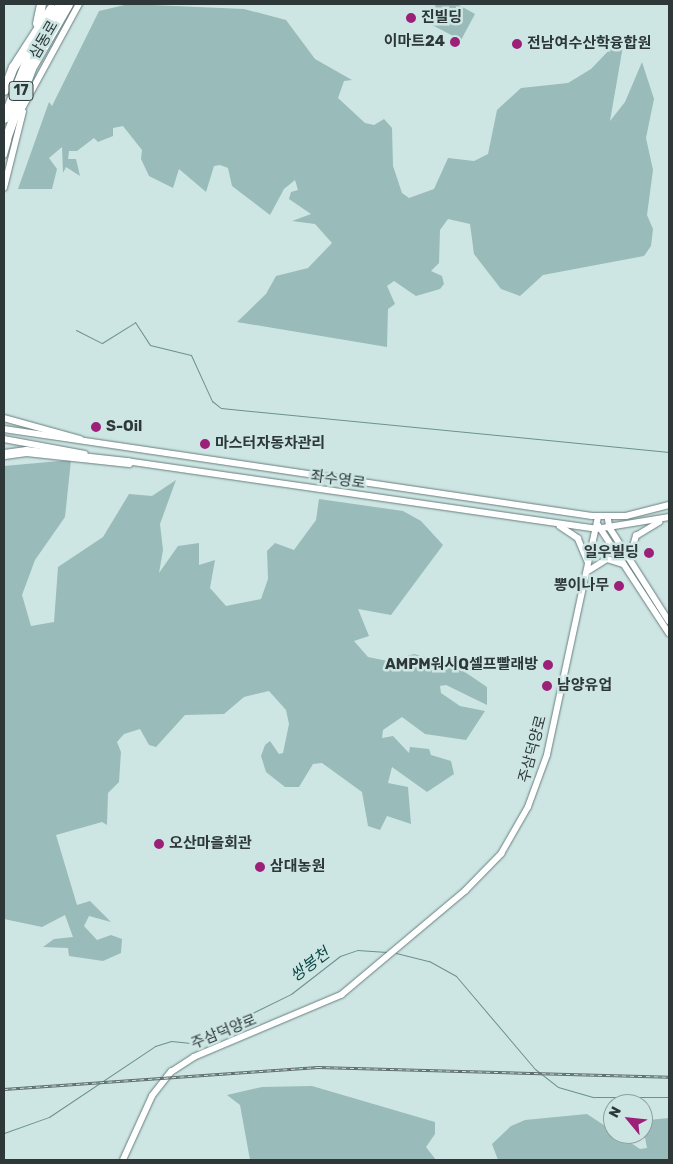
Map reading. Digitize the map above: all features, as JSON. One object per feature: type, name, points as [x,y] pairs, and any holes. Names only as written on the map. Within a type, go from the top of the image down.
[{"type":"highway","points":[[40,36],[41,4]]},
{"type":"highway","points":[[4,90],[40,36],[54,4]]},
{"type":"highway","name":"17","points":[[4,118],[40,36],[60,4]]},
{"type":"highway","name":"17","points":[[4,144],[40,36],[68,4]]},
{"type":"highway","points":[[4,454],[26,451],[128,462]]},
{"type":"street","name":"삼동로","points":[[31,89],[79,4]]},
{"type":"street","points":[[4,155],[31,89]]},
{"type":"street","points":[[4,188],[31,89]]},
{"type":"street","points":[[4,418],[89,444]]},
{"type":"street","name":"좌수영로","points":[[4,429],[89,444],[598,517],[608,517],[669,505]]},
{"type":"street","name":"좌수영로","points":[[4,439],[128,462],[598,529],[669,517]]},
{"type":"street","points":[[598,517],[598,529],[629,571],[669,633]]},
{"type":"street","points":[[608,517],[610,528],[669,621]]},
{"type":"street","points":[[630,560],[636,536],[669,517]]},
{"type":"street","points":[[556,524],[578,538],[588,568],[610,559],[629,571]]},
{"type":"street","name":"주삼덕양로","points":[[123,1160],[152,1096],[178,1067],[328,1003],[375,968],[494,863],[528,807],[547,755],[598,529]]},
{"type":"shaded area","points":[[129,4],[244,9],[286,20],[315,59],[352,80],[344,81],[338,98],[365,123],[374,125],[384,119],[392,128],[393,166],[402,193],[409,198],[434,189],[448,158],[474,161],[488,154],[497,110],[521,88],[568,83],[591,69],[614,45],[623,46],[610,121],[625,102],[642,62],[654,99],[646,138],[653,170],[647,215],[653,229],[651,246],[644,256],[543,275],[520,296],[501,289],[474,254],[470,224],[448,219],[440,230],[439,263],[431,271],[442,276],[444,284],[440,289],[416,296],[394,281],[387,286],[395,304],[388,309],[387,347],[237,322],[266,294],[276,276],[308,268],[332,243],[315,224],[292,221],[311,214],[289,199],[291,192],[298,190],[295,180],[284,189],[270,215],[232,186],[228,168],[220,165],[214,166],[206,192],[179,169],[173,188],[149,176],[141,159],[142,150],[123,126],[113,128],[113,136],[98,142],[94,138],[77,151],[69,151],[68,159],[76,159],[80,176],[66,167],[63,173],[62,147],[49,158],[57,169],[52,189],[18,189],[49,102],[52,106],[99,11]]},
{"type":"shaded area","points":[[436,4],[457,4],[475,14],[461,40],[426,22]]},
{"type":"shaded area","points":[[71,460],[65,517],[35,560],[22,595],[31,626],[54,622],[58,567],[103,537],[129,494],[152,496],[176,480],[160,524],[163,550],[159,573],[178,546],[199,543],[199,565],[215,560],[210,588],[226,606],[261,599],[268,579],[267,551],[275,543],[294,550],[316,520],[319,499],[403,511],[421,521],[443,545],[391,615],[358,609],[369,636],[354,641],[368,657],[388,661],[414,654],[456,666],[487,687],[487,705],[446,685],[440,686],[441,693],[460,706],[485,711],[466,740],[425,734],[402,717],[383,730],[382,738],[393,736],[409,753],[410,747],[429,749],[431,755],[451,761],[454,774],[427,792],[392,767],[388,783],[408,787],[411,824],[387,816],[380,830],[368,826],[362,792],[322,763],[313,764],[299,787],[285,787],[266,772],[261,756],[265,745],[270,741],[279,754],[283,753],[289,724],[286,710],[269,691],[244,697],[224,714],[185,715],[156,747],[149,745],[140,729],[124,734],[117,742],[121,752],[119,782],[108,793],[107,825],[102,822],[56,835],[77,905],[90,901],[111,922],[89,916],[84,926],[97,940],[111,935],[122,939],[121,953],[103,961],[69,956],[68,948],[43,947],[54,939],[73,937],[65,915],[42,927],[4,919],[4,466]]},
{"type":"shaded area","points":[[312,1086],[435,1122],[435,1134],[426,1147],[436,1160],[250,1160],[240,1105],[227,1095],[262,1087]]},
{"type":"shaded area","points":[[587,1114],[603,1125],[603,1144],[632,1144],[640,1149],[647,1148],[646,1144],[653,1144],[653,1120],[669,1118],[669,1160],[498,1160],[492,1144],[511,1126],[525,1120]]},
{"type":"waterway","points":[[76,330],[102,343],[135,322],[150,345],[191,355],[212,401],[221,408],[669,452]]},
{"type":"waterway","name":"쌍봉천","points":[[4,1133],[49,1117],[155,1046],[171,1041],[191,1043],[291,994],[340,956],[357,950],[387,952]]},
{"type":"waterway","name":"쌍봉천","points":[[396,953],[429,961],[456,976],[535,1069],[558,1087],[594,1097],[669,1097]]},
{"type":"railway","points":[[4,1089],[318,1067],[669,1077]]},
{"type":"place","name":"진빌딩","points":[[411,18]]},
{"type":"place","name":"이마트24","points":[[455,42]]},
{"type":"place","name":"전남여수산학융합원","points":[[517,44]]},
{"type":"place","name":"S-Oil","points":[[96,427]]},
{"type":"place","name":"마스터자동차관리","points":[[205,444]]},
{"type":"place","name":"일우빌딩","points":[[649,553]]},
{"type":"place","name":"뽕이나무","points":[[619,586]]},
{"type":"place","name":"AMPM워시Q셀프빨래방","points":[[548,665]]},
{"type":"place","name":"남양유업","points":[[547,686]]},
{"type":"place","name":"오산마을회관","points":[[159,844]]},
{"type":"place","name":"삼대농원","points":[[260,867]]}]
